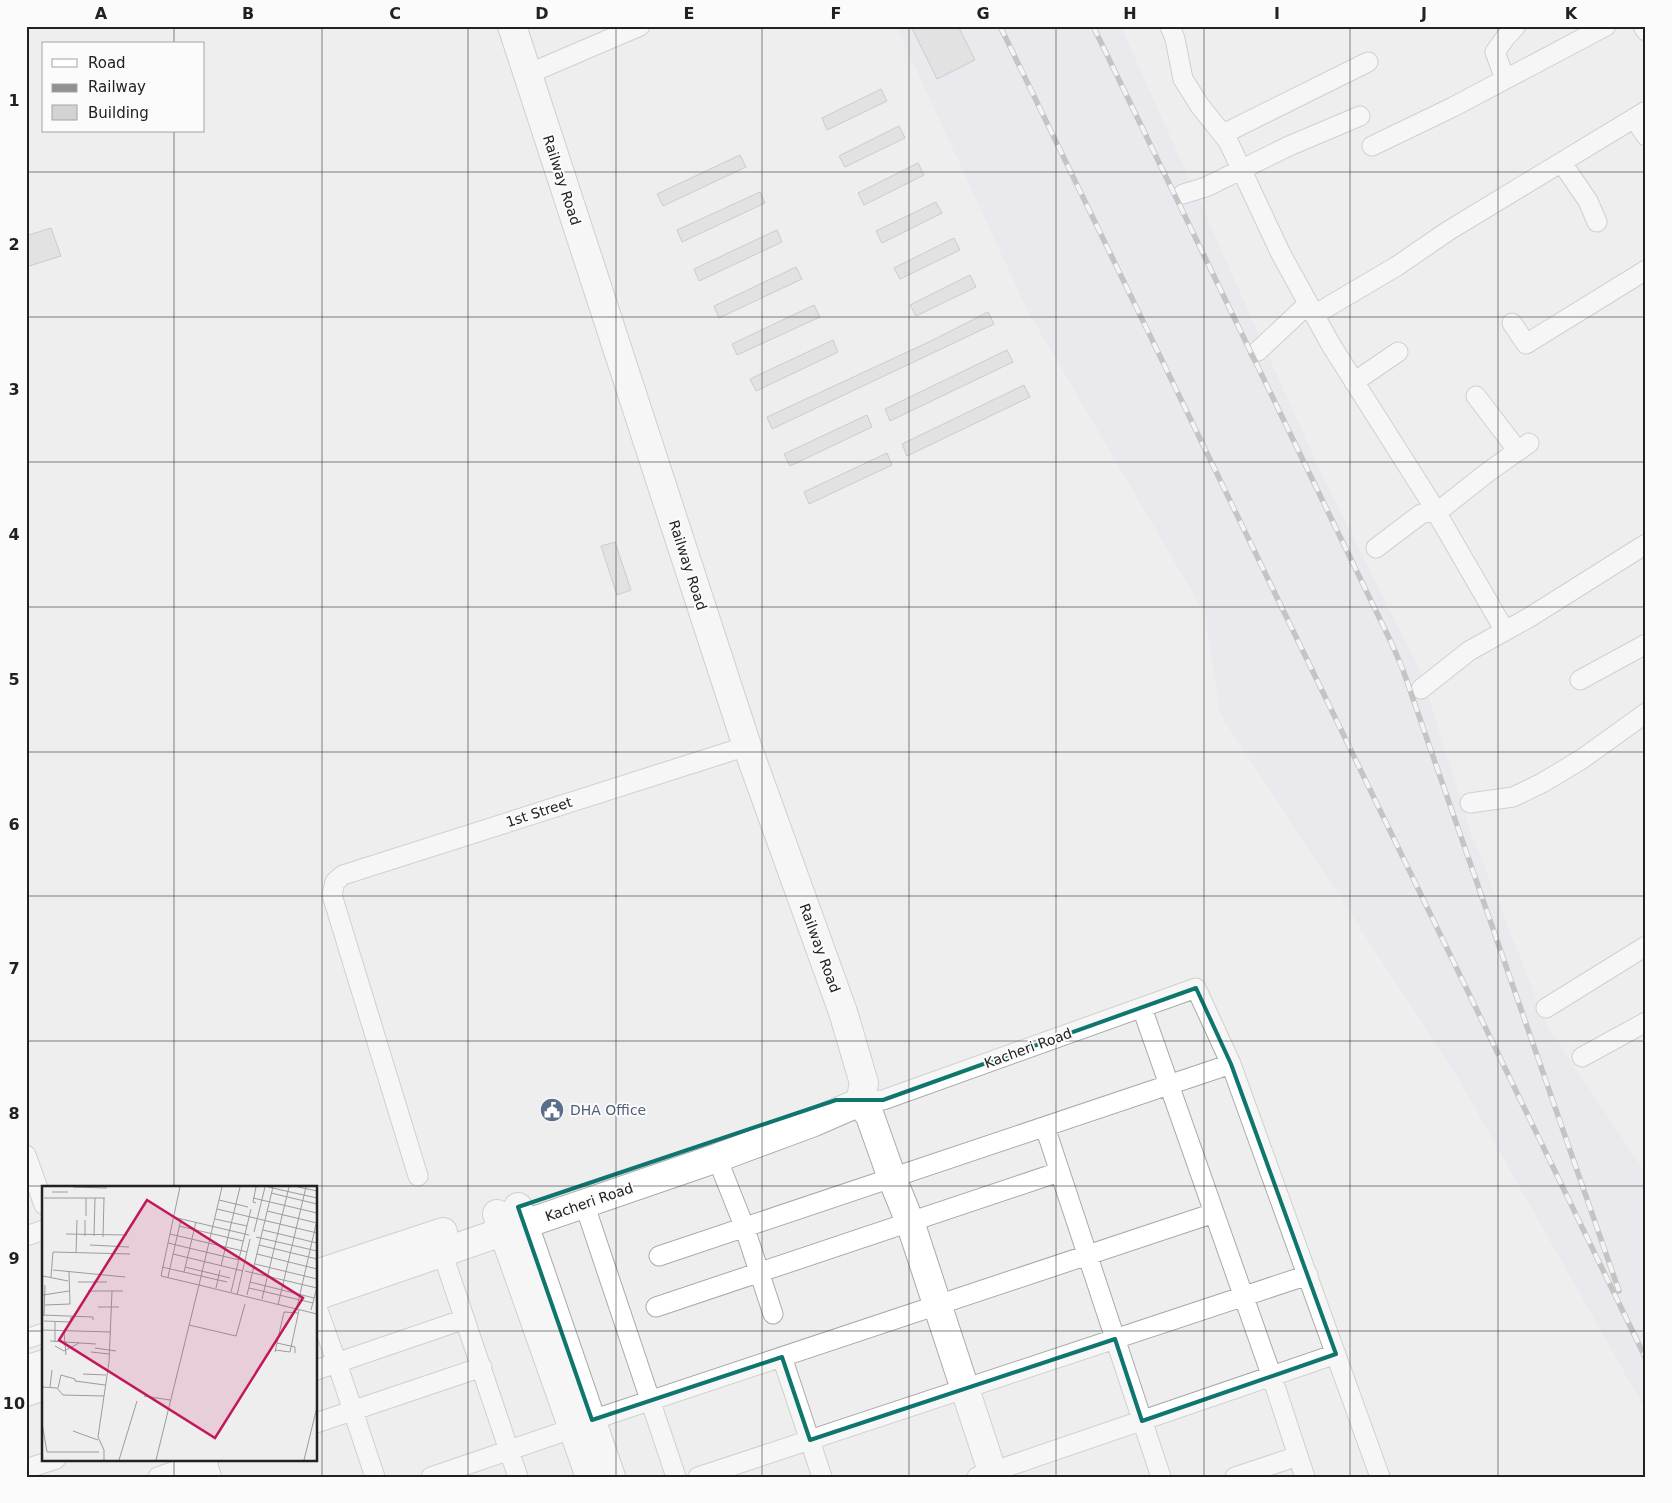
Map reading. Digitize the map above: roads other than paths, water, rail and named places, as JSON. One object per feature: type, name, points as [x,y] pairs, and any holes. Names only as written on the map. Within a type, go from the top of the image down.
[{"type":"main road","name":"Railway Road","points":[[512,26],[746,746],[848,1028],[864,1083],[860,1102]]},
{"type":"main road","name":"Kacheri Road","points":[[318,1295],[442,1252],[511,1219],[836,1100],[845,1098],[860,1102]]},
{"type":"main road","name":"Kacheri Road","points":[[318,1273],[511,1219],[584,1203],[717,1158],[822,1119],[860,1102]]},
{"type":"main road","points":[[860,1102],[870,1116],[910,1222],[965,1389],[987,1475]]},
{"type":"main road","points":[[511,1219],[583,1424],[611,1477]]},
{"type":"main road","points":[[26,1370],[42,1365]]},
{"type":"main road","points":[[26,1392],[42,1387]]},
{"type":"main road","points":[[583,1424],[590,1477]]},
{"type":"street","points":[[528,74],[640,26]]},
{"type":"street","points":[[1170,26],[1175,39],[1183,79],[1200,106],[1228,141],[1282,254],[1311,309],[1354,382],[1435,511],[1505,631]]},
{"type":"street","points":[[1505,80],[1495,52],[1516,26]]},
{"type":"street","points":[[1372,146],[1453,108],[1606,26]]},
{"type":"street","points":[[1643,26],[1646,31]]},
{"type":"street","points":[[1223,134],[1368,62]]},
{"type":"street","points":[[1258,351],[1311,309],[1397,266],[1448,231],[1640,114],[1646,136]]},
{"type":"street","points":[[1183,194],[1206,187],[1289,146],[1360,116]]},
{"type":"street","points":[[1562,163],[1588,201],[1597,222]]},
{"type":"street","points":[[1512,323],[1526,344],[1646,270]]},
{"type":"street","points":[[1354,382],[1398,352]]},
{"type":"street","points":[[1376,548],[1422,514],[1445,506],[1488,472],[1524,447],[1476,396]]},
{"type":"street","points":[[1421,689],[1469,651],[1530,617],[1646,544]]},
{"type":"street","points":[[1580,680],[1646,644]]},
{"type":"street","points":[[1470,803],[1512,797],[1542,783],[1582,759],[1646,713]]},
{"type":"street","name":"1st Street","points":[[418,1176],[332,895],[334,882],[343,875],[746,746]]},
{"type":"street","points":[[1546,1008],[1646,946]]},
{"type":"street","name":"Kacheri Road","points":[[860,1102],[883,1100],[1196,988],[1232,1064]]},
{"type":"street","points":[[1142,1008],[1244,1296],[1305,1477]]},
{"type":"street","points":[[1582,1057],[1646,1022]]},
{"type":"street","points":[[660,1256],[744,1226],[1232,1064],[1380,1477]]},
{"type":"street","points":[[1045,1127],[1161,1477]]},
{"type":"street","points":[[27,1158],[42,1199]]},
{"type":"street","points":[[717,1158],[744,1226],[773,1314]]},
{"type":"street","points":[[656,1308],[1059,1172]]},
{"type":"street","points":[[584,1203],[676,1477]]},
{"type":"street","points":[[431,1477],[650,1400],[1214,1213]]},
{"type":"street","points":[[26,1236],[42,1231]]},
{"type":"street","points":[[442,1252],[518,1477]]},
{"type":"street","points":[[698,1477],[1308,1275]]},
{"type":"street","points":[[318,1310],[338,1363],[375,1477]]},
{"type":"street","points":[[318,1369],[465,1319]]},
{"type":"street","points":[[26,1339],[42,1334]]},
{"type":"street","points":[[987,1475],[1336,1354]]},
{"type":"street","points":[[782,1357],[822,1477]]},
{"type":"street","points":[[318,1422],[482,1368]]},
{"type":"street","points":[[1235,1477],[1298,1456]]},
{"type":"street","points":[[29,1468],[53,1460]]},
{"type":"street","points":[[158,1477],[205,1464]]},
{"type":"railway","points":[[1000,26],[1646,1359]]},
{"type":"railway","points":[[1093,26],[1403,670],[1619,1291]]},
{"type":"place","name":"DHA Office","points":[[552,1110]]}]
